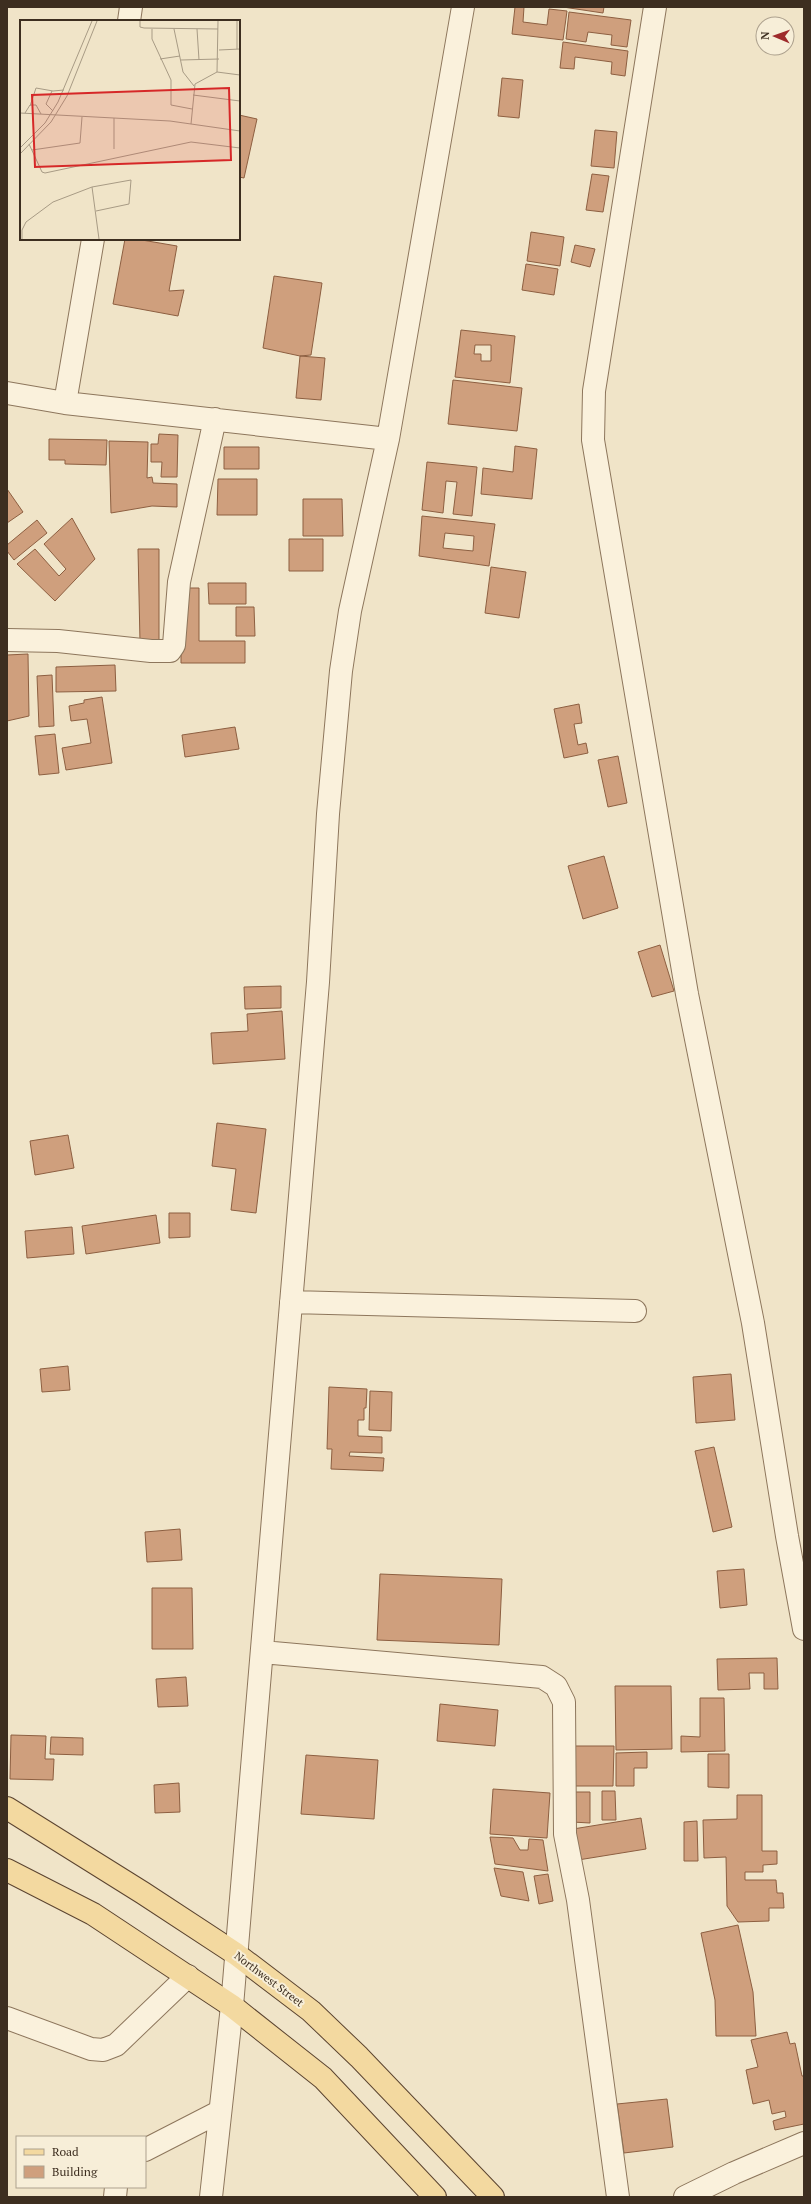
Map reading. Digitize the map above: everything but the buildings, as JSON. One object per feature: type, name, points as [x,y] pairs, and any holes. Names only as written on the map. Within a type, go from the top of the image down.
[{"type":"main road","name":"Northwest Street","points":[[7,1808],[143,1893],[236,1954],[311,2011],[359,2057],[493,2197]]},
{"type":"main road","points":[[7,1870],[93,1914],[232,2006],[323,2078],[435,2197]]},
{"type":"street","points":[[129,20],[131,7]]},
{"type":"street","points":[[211,2197],[219,2112],[232,2006],[318,990],[328,814],[341,671],[350,611],[388,439],[463,7]]},
{"type":"street","points":[[655,7],[594,391],[593,440],[686,986],[753,1323],[786,1536],[804,1629]]},
{"type":"street","points":[[65,403],[93,240]]},
{"type":"street","points":[[7,393],[65,403],[388,439]]},
{"type":"street","points":[[7,640],[28,639],[151,651],[170,651],[174,645],[179,582],[215,419]]},
{"type":"street","points":[[291,1302],[635,1311]]},
{"type":"street","points":[[262,1652],[542,1677],[556,1686],[564,1702],[565,1834],[578,1900],[618,2197]]},
{"type":"street","points":[[7,2018],[91,2049],[103,2050],[116,2045],[188,1976]]},
{"type":"street","points":[[146,2149],[219,2112]]},
{"type":"street","points":[[685,2197],[740,2170],[804,2143]]}]
